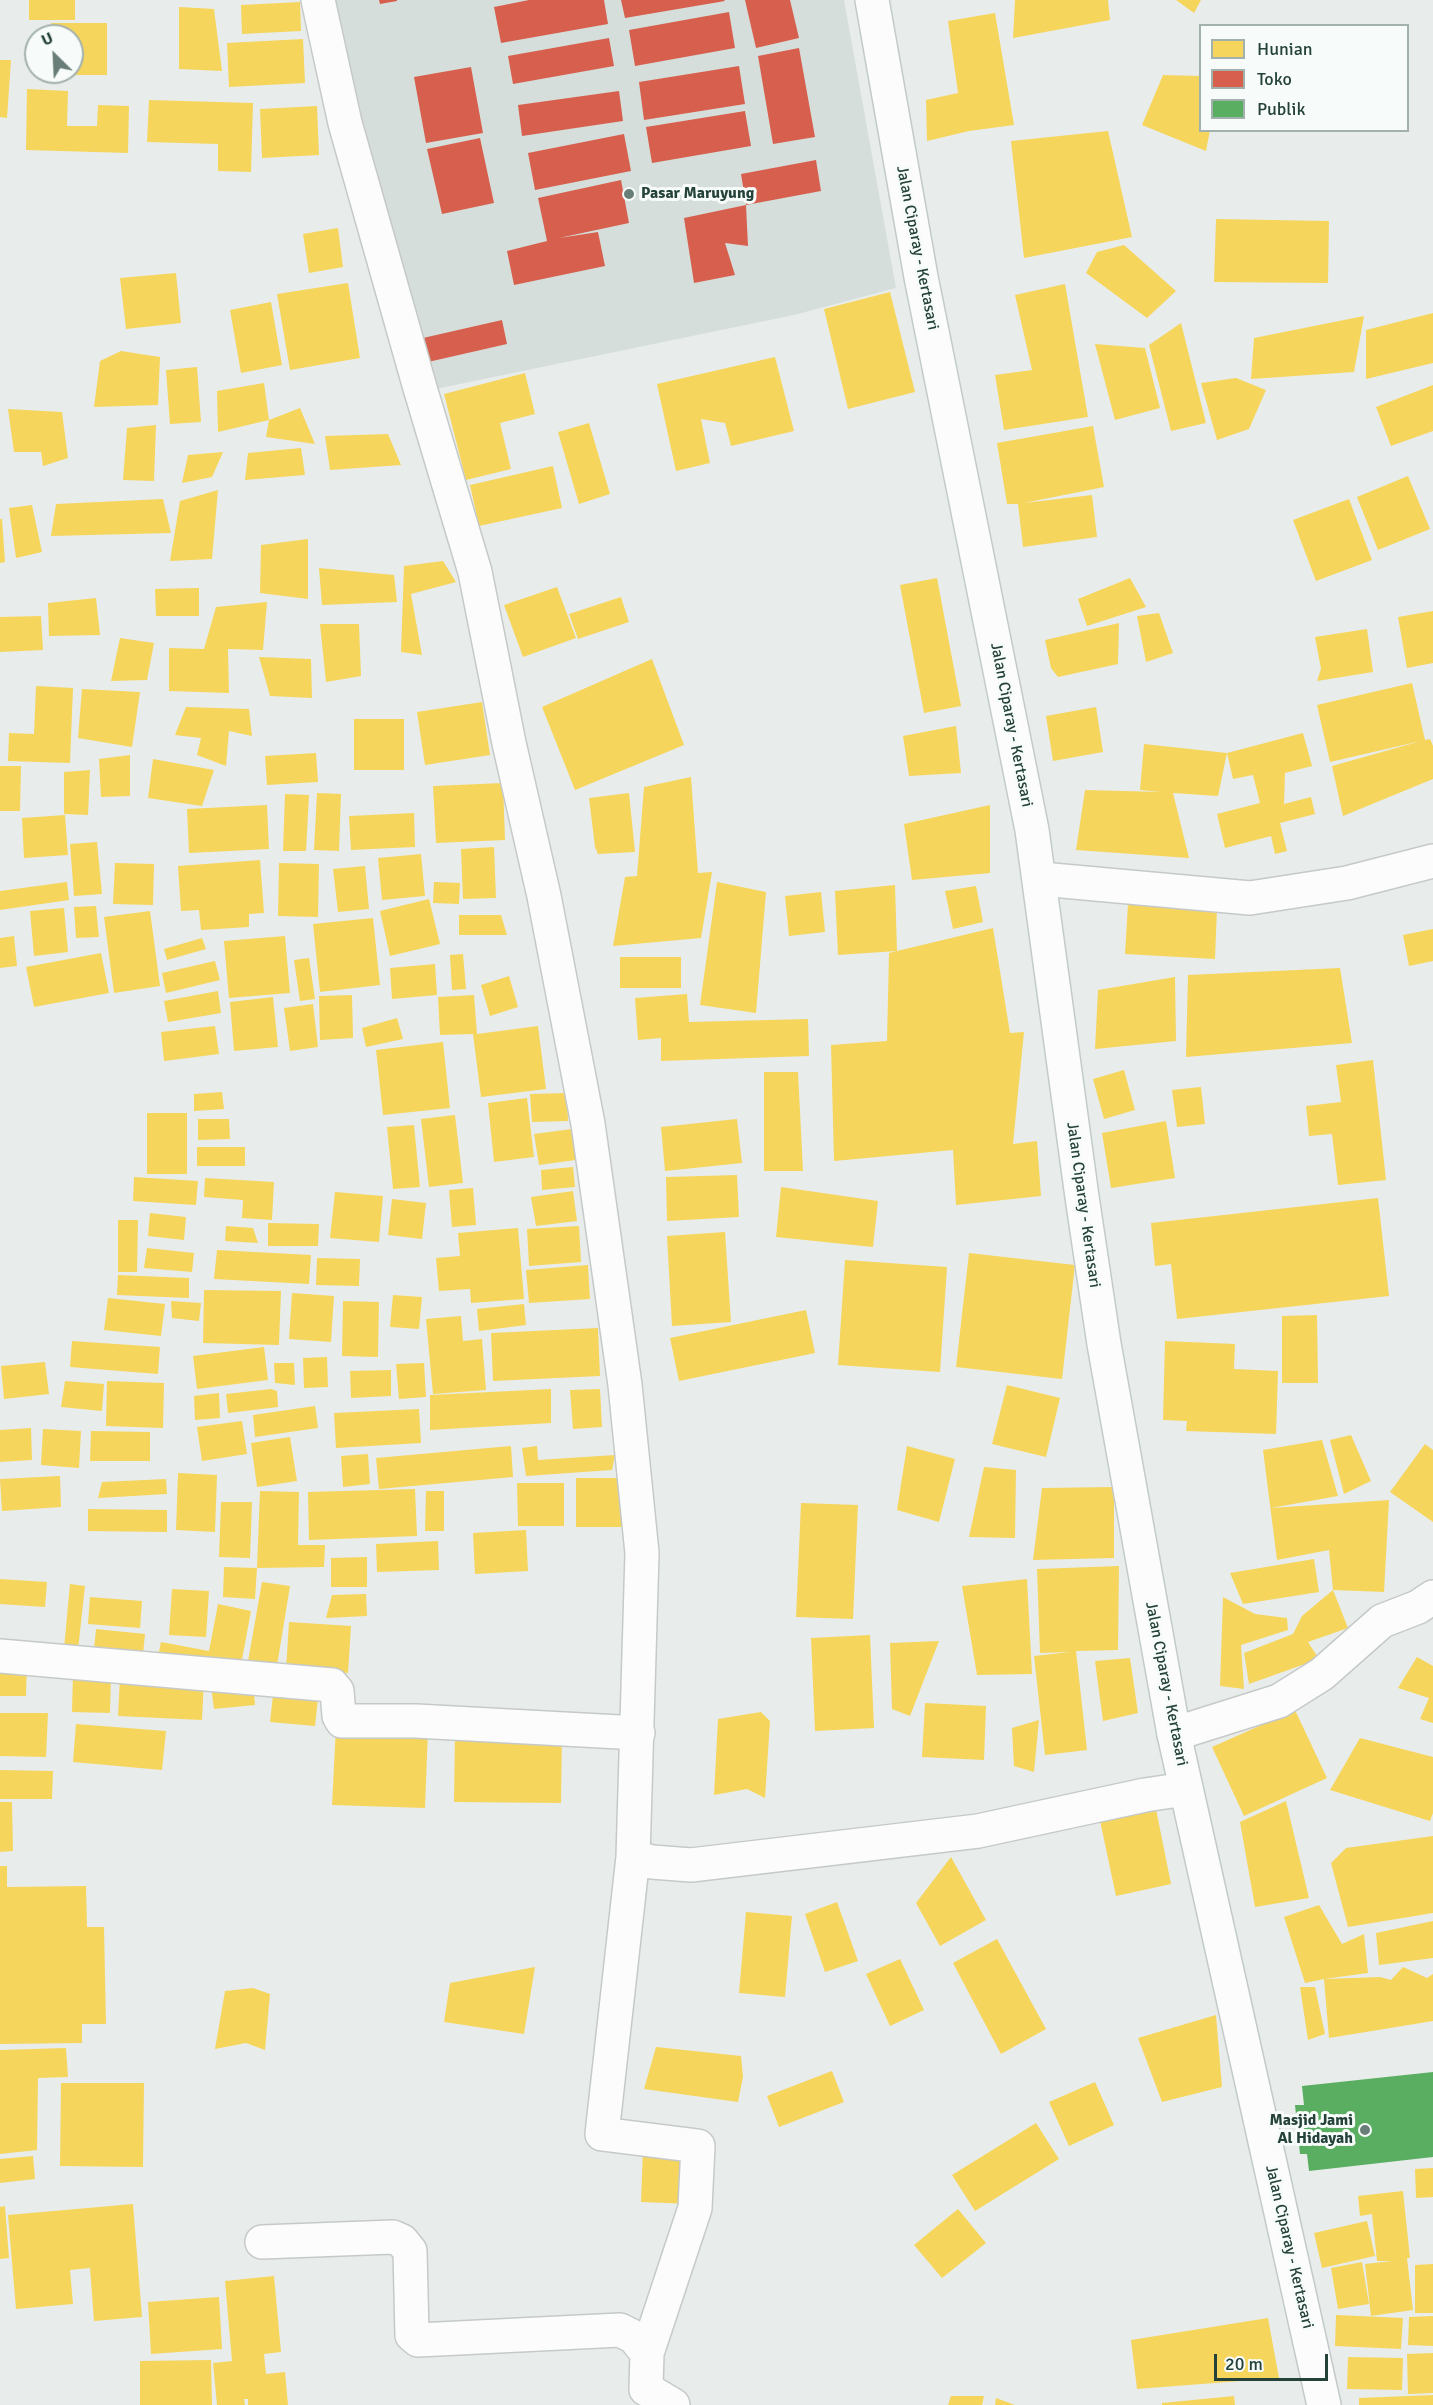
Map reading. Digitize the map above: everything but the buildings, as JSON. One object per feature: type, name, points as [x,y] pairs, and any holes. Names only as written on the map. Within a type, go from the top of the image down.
[{"type":"street","points":[[318,0],[345,123],[475,572],[509,743],[544,896],[588,1124],[625,1385],[642,1553],[638,1733],[633,1857],[602,2134],[698,2146],[695,2208],[647,2353],[653,2400]]},
{"type":"street","name":"Jalan Ciparay - Kertasari","points":[[872,0],[921,277],[1041,879],[1067,1095],[1102,1333],[1174,1734],[1324,2405]]},
{"type":"street","points":[[1041,879],[1250,897],[1347,883],[1433,861]]},
{"type":"street","points":[[1174,1734],[1279,1701],[1322,1674],[1382,1621],[1418,1607],[1433,1598]]},
{"type":"street","points":[[0,1656],[332,1684],[337,1691],[339,1716],[342,1721],[416,1721],[638,1733]]},
{"type":"street","points":[[633,1857],[652,1862],[691,1865],[978,1831],[1145,1795],[1186,1789]]},
{"type":"street","points":[[262,2242],[393,2237],[402,2241],[410,2251],[412,2335],[418,2340],[620,2330],[634,2337],[647,2353]]},
{"type":"shaded area","name":"Pasar Maruyung","points":[[332,0],[844,0],[896,288],[794,315],[426,391]]},
{"type":"place","name":"Pasar Maruyung","points":[[629,194]]},
{"type":"place","name":"Masjid Jami Al Hidayah","points":[[1365,2130]]}]
